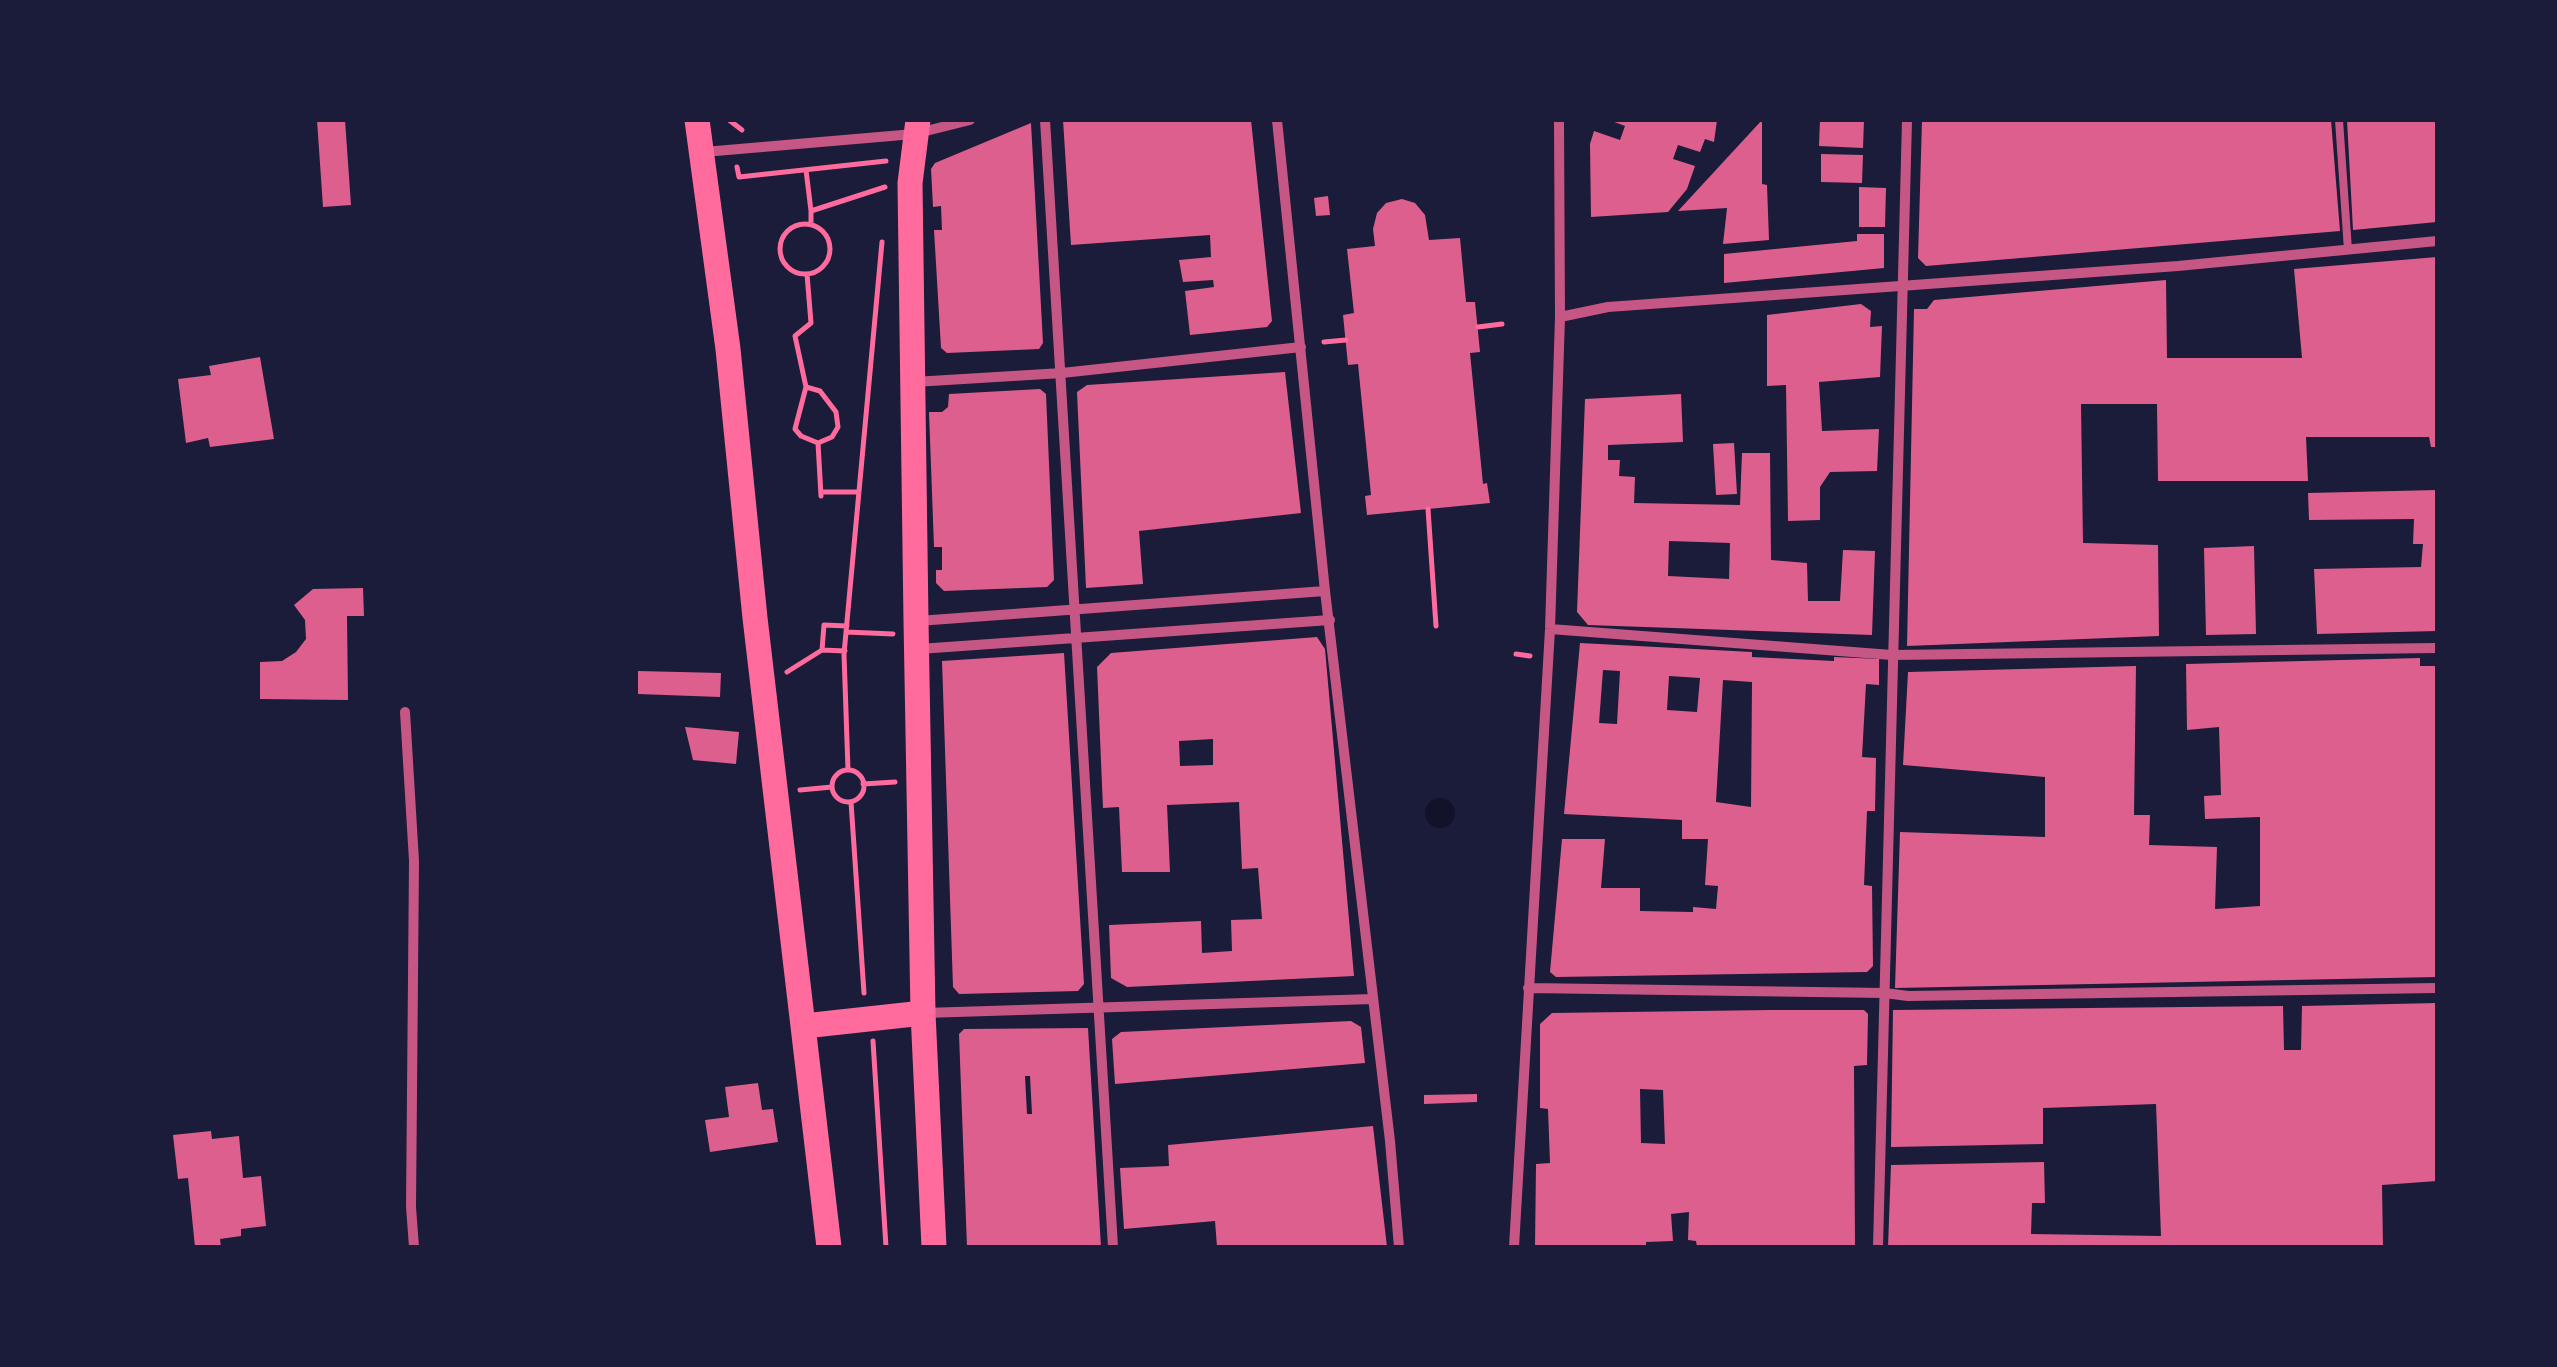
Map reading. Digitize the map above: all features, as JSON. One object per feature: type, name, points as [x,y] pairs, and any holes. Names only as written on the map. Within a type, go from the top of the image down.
[{"type":"main road","points":[[697,120],[728,349],[755,618],[829,1247]]},
{"type":"main road","points":[[916,127],[910,182],[913,382],[906,628],[918,649],[923,1013],[934,1247]]},
{"type":"main road","points":[[804,1026],[923,1013]]},
{"type":"street","points":[[684,120],[702,152],[970,120]]},
{"type":"street","points":[[1045,120],[1113,1247]]},
{"type":"street","points":[[1277,120],[1399,1247]]},
{"type":"street","points":[[1514,1247],[1550,629],[1560,318],[1559,120]]},
{"type":"street","points":[[1878,1247],[1906,120]]},
{"type":"street","points":[[1560,318],[1608,307],[2178,266],[2437,241]]},
{"type":"street","points":[[913,382],[1062,374],[1302,347]]},
{"type":"street","points":[[906,628],[1326,590]]},
{"type":"street","points":[[918,649],[1330,620]]},
{"type":"street","points":[[1550,629],[1892,655],[2437,648]]},
{"type":"street","points":[[404,712],[414,861],[414,1247]]},
{"type":"street","points":[[1528,988],[1885,992],[1908,996],[2437,988]]},
{"type":"street","points":[[923,1013],[1373,998]]},
{"type":"lane","points":[[2340,120],[2348,250]]},
{"type":"path","points":[[884,144],[886,205]]},
{"type":"path","points":[[737,164],[739,178],[886,161]]},
{"type":"path","points":[[806,170],[812,224]]},
{"type":"path","points":[[811,211],[888,186]]},
{"type":"path","points":[[812,224],[825,233],[831,248],[820,270],[807,274],[788,267],[782,260],[780,244],[789,230],[812,224]]},
{"type":"path","points":[[848,770],[845,651],[884,224]]},
{"type":"path","points":[[807,274],[811,322],[795,336],[806,387],[794,428],[818,444]]},
{"type":"path","points":[[1478,327],[1502,324]]},
{"type":"path","points":[[1324,342],[1346,340]]},
{"type":"path","points":[[806,387],[820,391],[836,412],[838,428],[832,437],[818,444]]},
{"type":"path","points":[[818,444],[821,494],[859,492]]},
{"type":"path","points":[[1428,509],[1436,626]]},
{"type":"path","points":[[822,650],[824,625],[847,629],[906,628]]},
{"type":"path","points":[[780,676],[822,650],[845,651]]},
{"type":"path","points":[[848,770],[864,784]]},
{"type":"path","points":[[848,770],[835,778],[832,787],[836,797],[850,802],[860,797],[864,784]]},
{"type":"path","points":[[864,784],[896,782]]},
{"type":"path","points":[[793,790],[832,787]]},
{"type":"path","points":[[850,802],[865,1002]]},
{"type":"path","points":[[872,1033],[886,1247]]},
{"type":"shaded area","points":[[1440,798],[1450,803],[1455,813],[1450,823],[1440,828],[1430,823],[1425,813],[1430,803]]},
{"type":"building","points":[[317,120],[345,120],[351,205],[323,207]]},
{"type":"building","points":[[1063,120],[1251,120],[1272,321],[1267,327],[1190,335],[1185,291],[1214,287],[1213,280],[1183,282],[1179,260],[1211,257],[1210,235],[1071,245]]},
{"type":"building","points":[[1609,120],[1717,120],[1714,142],[1705,139],[1700,152],[1678,145],[1673,159],[1695,166],[1687,189],[1668,212],[1591,217],[1590,144],[1594,131],[1620,140],[1625,126]]},
{"type":"building","points":[[1762,120],[1762,184],[1767,185],[1769,240],[1723,244],[1727,208],[1678,211]]},
{"type":"building","points":[[1820,120],[1864,120],[1863,148],[1819,146]]},
{"type":"building","points":[[1922,120],[2331,120],[2340,231],[1926,266],[1918,258]]},
{"type":"building","points":[[2347,120],[2437,120],[2437,222],[2353,230]]},
{"type":"building","points":[[1031,123],[1043,343],[1039,349],[947,353],[941,348],[934,230],[942,230],[941,206],[933,207],[931,169],[935,163]]},
{"type":"building","points":[[1821,154],[1863,155],[1862,183],[1821,182]]},
{"type":"building","points":[[1859,187],[1886,188],[1885,227],[1859,227]]},
{"type":"building","points":[[1328,196],[1330,215],[1316,216],[1314,198]]},
{"type":"building","points":[[1402,199],[1415,203],[1425,215],[1429,240],[1460,238],[1466,302],[1475,302],[1480,352],[1470,353],[1483,484],[1487,483],[1490,503],[1367,515],[1365,496],[1371,495],[1358,364],[1348,365],[1343,315],[1354,313],[1347,249],[1375,246],[1373,229],[1377,213],[1386,203]]},
{"type":"building","points":[[1857,234],[1884,234],[1884,268],[1724,283],[1724,254],[1857,241]]},
{"type":"building","points":[[2437,257],[2437,447],[2431,447],[2429,437],[2306,437],[2308,481],[2158,481],[2157,404],[2081,404],[2083,543],[2158,545],[2159,636],[1907,646],[1914,309],[1927,309],[1934,300],[2166,280],[2167,358],[2302,358],[2294,269]]},
{"type":"building","points":[[1861,304],[1871,311],[1870,327],[1882,326],[1880,377],[1819,382],[1822,431],[1879,429],[1877,471],[1830,472],[1820,487],[1820,520],[1788,521],[1786,385],[1767,386],[1767,315]]},
{"type":"building","points":[[260,357],[274,439],[210,447],[208,438],[186,443],[178,379],[211,375],[209,366]]},
{"type":"building","points":[[1285,372],[1301,513],[1139,531],[1143,584],[1086,588],[1077,392],[1087,385]]},
{"type":"building","points":[[1040,389],[1046,394],[1054,580],[1047,587],[944,591],[936,583],[936,570],[942,570],[942,547],[934,547],[929,412],[942,412],[948,407],[949,394]]},
{"type":"building","points":[[1681,394],[1683,442],[1608,445],[1608,460],[1620,460],[1619,476],[1635,477],[1634,503],[1740,505],[1742,453],[1770,453],[1771,560],[1807,563],[1808,601],[1840,601],[1843,550],[1875,551],[1872,635],[1588,625],[1577,612],[1585,399]],"holes":[[[1669,541],[1730,543],[1729,579],[1668,576]]]},
{"type":"building","points":[[1734,443],[1737,494],[1716,495],[1713,444]]},
{"type":"building","points":[[2437,490],[2437,631],[2317,634],[2314,569],[2421,567],[2423,544],[2413,544],[2414,519],[2309,520],[2308,493]]},
{"type":"building","points":[[2254,546],[2256,634],[2206,635],[2204,548]]},
{"type":"building","points":[[363,588],[364,616],[347,616],[348,700],[260,699],[260,662],[282,661],[306,639],[305,620],[294,605],[313,589]]},
{"type":"building","points":[[1317,637],[1325,649],[1354,976],[1127,987],[1111,978],[1109,925],[1201,921],[1202,953],[1232,951],[1231,920],[1262,919],[1258,868],[1242,869],[1239,802],[1167,805],[1170,872],[1122,872],[1119,807],[1103,808],[1097,667],[1111,653]],"holes":[[[1213,739],[1213,765],[1180,766],[1179,741]]]},
{"type":"building","points":[[1580,643],[1752,652],[1752,657],[1879,659],[1879,685],[1866,684],[1862,757],[1876,758],[1875,811],[1867,811],[1864,885],[1872,886],[1873,966],[1867,972],[1556,977],[1550,972],[1562,839],[1605,839],[1601,888],[1640,888],[1640,911],[1716,909],[1718,886],[1705,885],[1708,839],[1682,839],[1682,820],[1564,814]],"holes":[[[1603,670],[1620,671],[1617,724],[1599,723]],[[1669,676],[1700,678],[1697,712],[1667,710]],[[1723,680],[1752,682],[1751,807],[1716,802]]]},
{"type":"building","points":[[1064,653],[1084,984],[1078,991],[959,994],[953,987],[942,661]]},
{"type":"building","points":[[2420,658],[2420,666],[2437,666],[2437,977],[1895,988],[1900,832],[2045,837],[2045,777],[1903,765],[1908,672],[2136,666],[2134,815],[2150,815],[2149,845],[2217,847],[2215,909],[2260,906],[2260,817],[2205,819],[2204,796],[2221,795],[2219,727],[2187,730],[2186,664]]},
{"type":"building","points":[[638,671],[721,673],[720,697],[638,694]]},
{"type":"building","points":[[685,727],[739,732],[736,764],[693,760]]},
{"type":"building","points":[[2437,1003],[2437,1181],[2382,1185],[2383,1247],[1888,1247],[1891,1165],[2044,1162],[2045,1203],[2032,1203],[2031,1234],[2161,1236],[2156,1104],[2043,1108],[2043,1144],[1891,1147],[1893,1010],[2283,1006],[2284,1050],[2301,1050],[2302,1006]]},
{"type":"building","points":[[1864,1010],[1868,1014],[1867,1065],[1854,1066],[1855,1247],[1697,1247],[1696,1241],[1688,1240],[1689,1212],[1671,1214],[1673,1241],[1646,1242],[1646,1247],[1535,1247],[1536,1164],[1550,1163],[1548,1109],[1540,1108],[1540,1024],[1552,1013]],"holes":[[[1640,1089],[1663,1090],[1665,1144],[1641,1143]]]},
{"type":"building","points":[[1351,1021],[1361,1027],[1365,1063],[1115,1084],[1112,1039],[1121,1032]]},
{"type":"building","points":[[1088,1028],[1101,1247],[967,1247],[959,1034],[964,1029]],"holes":[[[1025,1076],[1030,1076],[1032,1114],[1027,1114]]]},
{"type":"building","points":[[758,1083],[762,1110],[773,1109],[778,1142],[710,1152],[705,1120],[729,1117],[725,1087]]},
{"type":"building","points":[[1477,1094],[1477,1102],[1424,1104],[1424,1095]]},
{"type":"building","points":[[1373,1126],[1387,1247],[1217,1247],[1215,1221],[1124,1229],[1120,1168],[1169,1166],[1168,1145]]},
{"type":"building","points":[[211,1131],[212,1139],[239,1136],[243,1178],[261,1176],[266,1226],[241,1229],[241,1236],[220,1239],[221,1247],[195,1247],[188,1178],[178,1179],[173,1135]]}]
